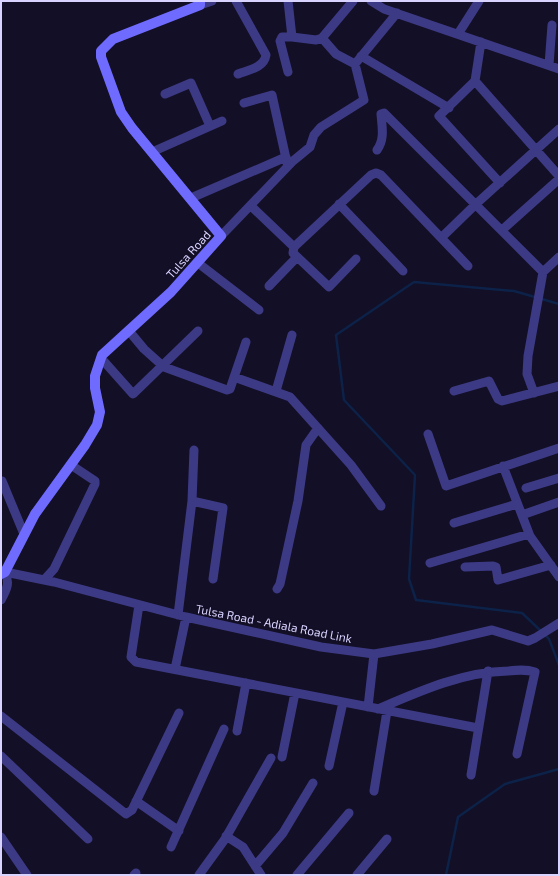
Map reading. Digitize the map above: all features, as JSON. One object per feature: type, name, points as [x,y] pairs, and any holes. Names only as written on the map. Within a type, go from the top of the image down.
[{"type":"main road","name":"Tulsa Road","points":[[3,573],[35,514],[85,445],[100,418],[95,388],[95,376],[101,358],[171,292],[221,236],[121,112],[101,57],[101,51],[113,39],[200,3]]},
{"type":"street","name":"Tulsa Road","points":[[200,3],[212,1]]},
{"type":"street","points":[[236,1],[266,55],[265,60],[261,64],[238,74]]},
{"type":"street","points":[[288,1],[292,37]]},
{"type":"street","points":[[288,72],[280,41],[282,37],[316,40],[322,38],[353,1]]},
{"type":"street","points":[[371,1],[384,9],[559,69]]},
{"type":"street","points":[[458,34],[479,1]]},
{"type":"street","points":[[355,64],[396,13]]},
{"type":"street","points":[[549,66],[552,25]]},
{"type":"street","points":[[221,236],[310,147],[314,135],[321,127],[364,100],[355,64],[336,54],[322,38]]},
{"type":"street","points":[[481,42],[475,81],[449,108],[439,116],[500,183]]},
{"type":"street","points":[[362,56],[449,108]]},
{"type":"street","points":[[475,81],[559,178],[502,230]]},
{"type":"street","points":[[165,94],[190,83],[210,126]]},
{"type":"street","points":[[244,103],[272,95],[288,168]]},
{"type":"street","points":[[377,150],[381,144],[381,114],[384,113],[502,230],[542,275]]},
{"type":"street","points":[[152,152],[222,121]]},
{"type":"street","points":[[442,237],[559,129]]},
{"type":"street","points":[[191,198],[286,157]]},
{"type":"street","points":[[356,259],[329,287],[293,253],[294,246],[371,175],[376,173],[381,175],[442,237],[468,266]]},
{"type":"street","points":[[339,204],[403,271]]},
{"type":"street","points":[[251,206],[294,246]]},
{"type":"street","points":[[269,286],[297,257]]},
{"type":"street","points":[[534,393],[527,374],[542,275],[559,258]]},
{"type":"street","points":[[198,263],[259,310]]},
{"type":"street","points":[[129,331],[162,366],[227,390],[230,389],[246,342]]},
{"type":"street","points":[[101,358],[133,394],[198,331]]},
{"type":"street","points":[[276,391],[292,335]]},
{"type":"street","points":[[234,377],[290,397],[351,465],[381,506]]},
{"type":"street","points":[[454,392],[489,381],[500,401],[559,386]]},
{"type":"street","points":[[277,589],[280,584],[298,500],[306,445],[318,428]]},
{"type":"street","points":[[428,434],[446,486],[559,448]]},
{"type":"street","points":[[175,669],[182,616],[192,501],[194,450]]},
{"type":"street","points":[[44,580],[54,569],[95,484],[95,480],[71,464]]},
{"type":"street","points":[[503,466],[529,534],[559,577]]},
{"type":"street","points":[[526,488],[559,478]]},
{"type":"street","points":[[2,481],[24,534]]},
{"type":"street","points":[[192,501],[222,508],[213,579]]},
{"type":"street","points":[[454,524],[517,504]]},
{"type":"street","points":[[522,515],[558,504]]},
{"type":"street","points":[[430,562],[529,534]]},
{"type":"street","points":[[465,567],[496,567],[498,580],[551,565]]},
{"type":"street","points":[[1,600],[8,585],[8,580],[3,573]]},
{"type":"street","name":"Tulsa Road - Adiala Road Link","points":[[3,573],[44,580],[182,616],[321,647],[374,654],[432,644],[492,630],[528,641],[556,624]]},
{"type":"street","points":[[139,605],[131,657],[136,662],[478,728]]},
{"type":"street","points":[[368,707],[374,654]]},
{"type":"street","points":[[383,710],[413,694],[454,680],[488,671],[528,670],[535,672],[517,754]]},
{"type":"street","points":[[471,775],[488,671]]},
{"type":"street","points":[[237,731],[246,683]]},
{"type":"street","points":[[282,758],[295,693]]},
{"type":"street","points":[[329,766],[343,702]]},
{"type":"street","points":[[374,791],[383,710]]},
{"type":"street","points":[[1,716],[126,814],[132,810],[180,713]]},
{"type":"street","points":[[171,847],[224,729]]},
{"type":"street","points":[[1,756],[88,839]]},
{"type":"street","points":[[199,875],[226,836],[271,758]]},
{"type":"street","points":[[255,866],[284,833],[313,783]]},
{"type":"street","points":[[136,801],[179,831]]},
{"type":"street","points":[[297,875],[349,813]]},
{"type":"street","points":[[1,836],[4,848],[27,875]]},
{"type":"street","points":[[226,836],[243,847],[261,875]]},
{"type":"street","points":[[357,875],[387,839]]},
{"type":"waterway","points":[[541,631],[522,613],[416,600],[409,579],[415,475],[344,400],[336,335],[414,282],[514,291],[559,304]]},
{"type":"waterway","points":[[545,635],[549,639],[559,665]]},
{"type":"waterway","points":[[446,875],[458,817],[505,784],[559,769]]}]
